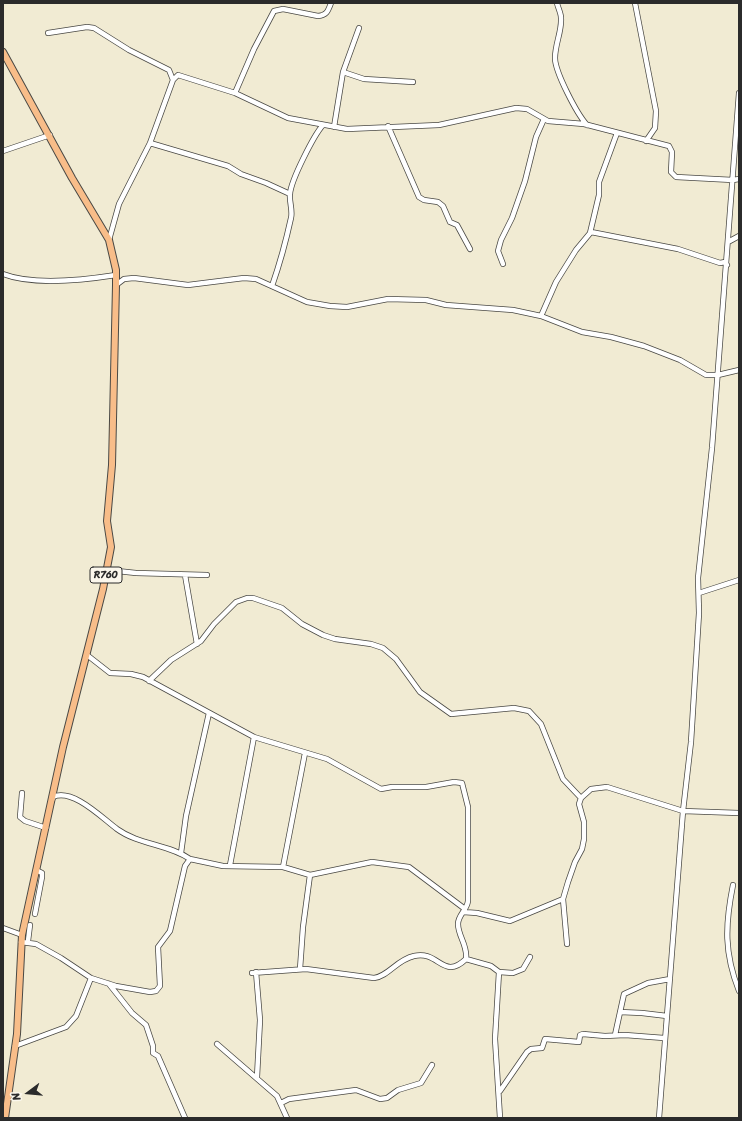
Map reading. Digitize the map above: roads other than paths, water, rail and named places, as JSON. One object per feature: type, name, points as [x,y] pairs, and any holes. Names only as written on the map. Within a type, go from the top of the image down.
[{"type":"main road","name":"R760","points":[[3,52],[50,135],[72,178],[109,240],[116,275],[112,464],[107,521],[111,547],[108,570],[63,747],[22,935],[24,942],[15,1046],[5,1118]]},
{"type":"street","points":[[235,93],[254,49],[274,11],[283,9],[318,16],[327,13],[331,3]]},
{"type":"street","points":[[557,3],[561,15],[561,21],[555,51],[555,64],[580,115],[589,126]]},
{"type":"street","points":[[635,3],[656,111],[655,128],[646,141]]},
{"type":"street","points":[[48,33],[87,27],[94,28],[129,50],[169,70],[173,80]]},
{"type":"street","points":[[334,127],[343,72],[359,28]]},
{"type":"street","points":[[343,72],[364,79],[413,82]]},
{"type":"street","points":[[109,240],[119,204],[150,143],[173,80],[178,75],[182,75],[235,93],[288,118],[334,127],[355,129],[388,126],[439,125],[516,108],[527,109],[544,119],[589,126],[616,134],[669,146],[672,152],[671,172],[674,176],[733,180],[739,179]]},
{"type":"street","points":[[659,1118],[664,1038],[683,811],[691,742],[699,593],[698,578],[708,492],[718,375],[739,93]]},
{"type":"street","points":[[503,264],[498,251],[501,240],[512,218],[525,181],[536,137],[544,119]]},
{"type":"street","points":[[272,286],[285,248],[287,230],[292,216],[290,194],[314,136],[323,125]]},
{"type":"street","points":[[388,126],[419,197],[424,200],[438,202],[443,206],[450,222],[457,225],[470,249]]},
{"type":"street","points":[[540,316],[556,282],[576,250],[590,233],[599,195],[599,182],[616,134]]},
{"type":"street","points":[[3,151],[50,135]]},
{"type":"street","points":[[150,143],[228,166],[242,174],[266,182],[290,194]]},
{"type":"street","points":[[590,233],[596,232],[678,249],[720,263],[725,262],[727,265]]},
{"type":"street","points":[[728,242],[739,236]]},
{"type":"street","points":[[3,274],[19,278],[75,281],[116,275]]},
{"type":"street","points":[[116,285],[124,279],[134,278],[188,285],[244,278],[256,279],[307,302],[340,307],[380,300],[414,299],[451,306],[507,309],[540,316],[569,328],[637,344],[680,360],[706,375],[718,375],[739,370]]},
{"type":"street","points":[[108,570],[136,574],[207,575]]},
{"type":"street","points":[[185,575],[197,644]]},
{"type":"street","points":[[699,593],[739,580]]},
{"type":"street","points":[[149,681],[171,660],[197,644],[236,602],[247,598],[253,598],[282,608],[302,624],[323,635],[335,639],[371,644],[383,648],[396,659],[420,692],[451,714],[514,708],[529,711],[541,724],[563,779],[581,798]]},
{"type":"street","points":[[87,655],[110,673],[136,675],[254,737],[327,760],[381,789],[392,787],[426,787],[454,782],[462,783],[465,790],[468,815],[468,901],[459,918],[458,924],[466,950],[466,959],[460,965],[452,968],[444,966],[427,955],[414,956],[402,960],[383,976],[374,978],[317,970],[254,972],[260,1020],[257,1077]]},
{"type":"street","points":[[181,853],[186,816],[209,713]]},
{"type":"street","points":[[230,865],[254,737]]},
{"type":"street","points":[[283,867],[305,753]]},
{"type":"street","points":[[567,944],[563,899],[571,871],[583,845],[584,828],[579,804],[581,798],[591,789],[607,787],[683,811],[739,813]]},
{"type":"street","points":[[22,793],[20,817],[25,821],[46,828]]},
{"type":"street","points":[[51,802],[53,797],[57,795],[76,800],[128,835],[181,853],[190,858],[220,866],[283,867],[310,874],[372,862],[409,868],[464,910],[510,921],[563,899]]},
{"type":"street","points":[[30,924],[24,942],[36,944],[61,958],[91,978],[109,984],[150,992],[159,989],[158,947],[170,931],[185,866],[190,858]]},
{"type":"street","points":[[35,914],[42,877],[42,873],[36,870]]},
{"type":"street","points":[[300,970],[303,927],[310,874]]},
{"type":"street","points":[[733,885],[729,911],[727,950],[731,971],[739,991]]},
{"type":"street","points":[[3,928],[22,935]]},
{"type":"street","points":[[466,959],[491,966],[500,972],[520,971],[530,957]]},
{"type":"street","points":[[500,972],[496,1007],[495,1039],[500,1091],[500,1118]]},
{"type":"street","points":[[15,1046],[66,1027],[76,1016],[91,978]]},
{"type":"street","points":[[615,1035],[622,996],[627,992],[653,981],[670,979]]},
{"type":"street","points":[[109,984],[132,1014],[146,1025],[153,1046],[152,1053],[158,1056],[185,1118]]},
{"type":"street","points":[[620,1012],[667,1016]]},
{"type":"street","points":[[500,1091],[527,1052],[531,1049],[542,1048],[545,1039],[580,1042],[580,1036],[582,1034],[664,1038]]},
{"type":"street","points":[[217,1044],[257,1077],[277,1096],[287,1118]]},
{"type":"street","points":[[281,1103],[289,1099],[356,1090],[380,1099],[387,1098],[398,1090],[421,1083],[432,1066]]}]
